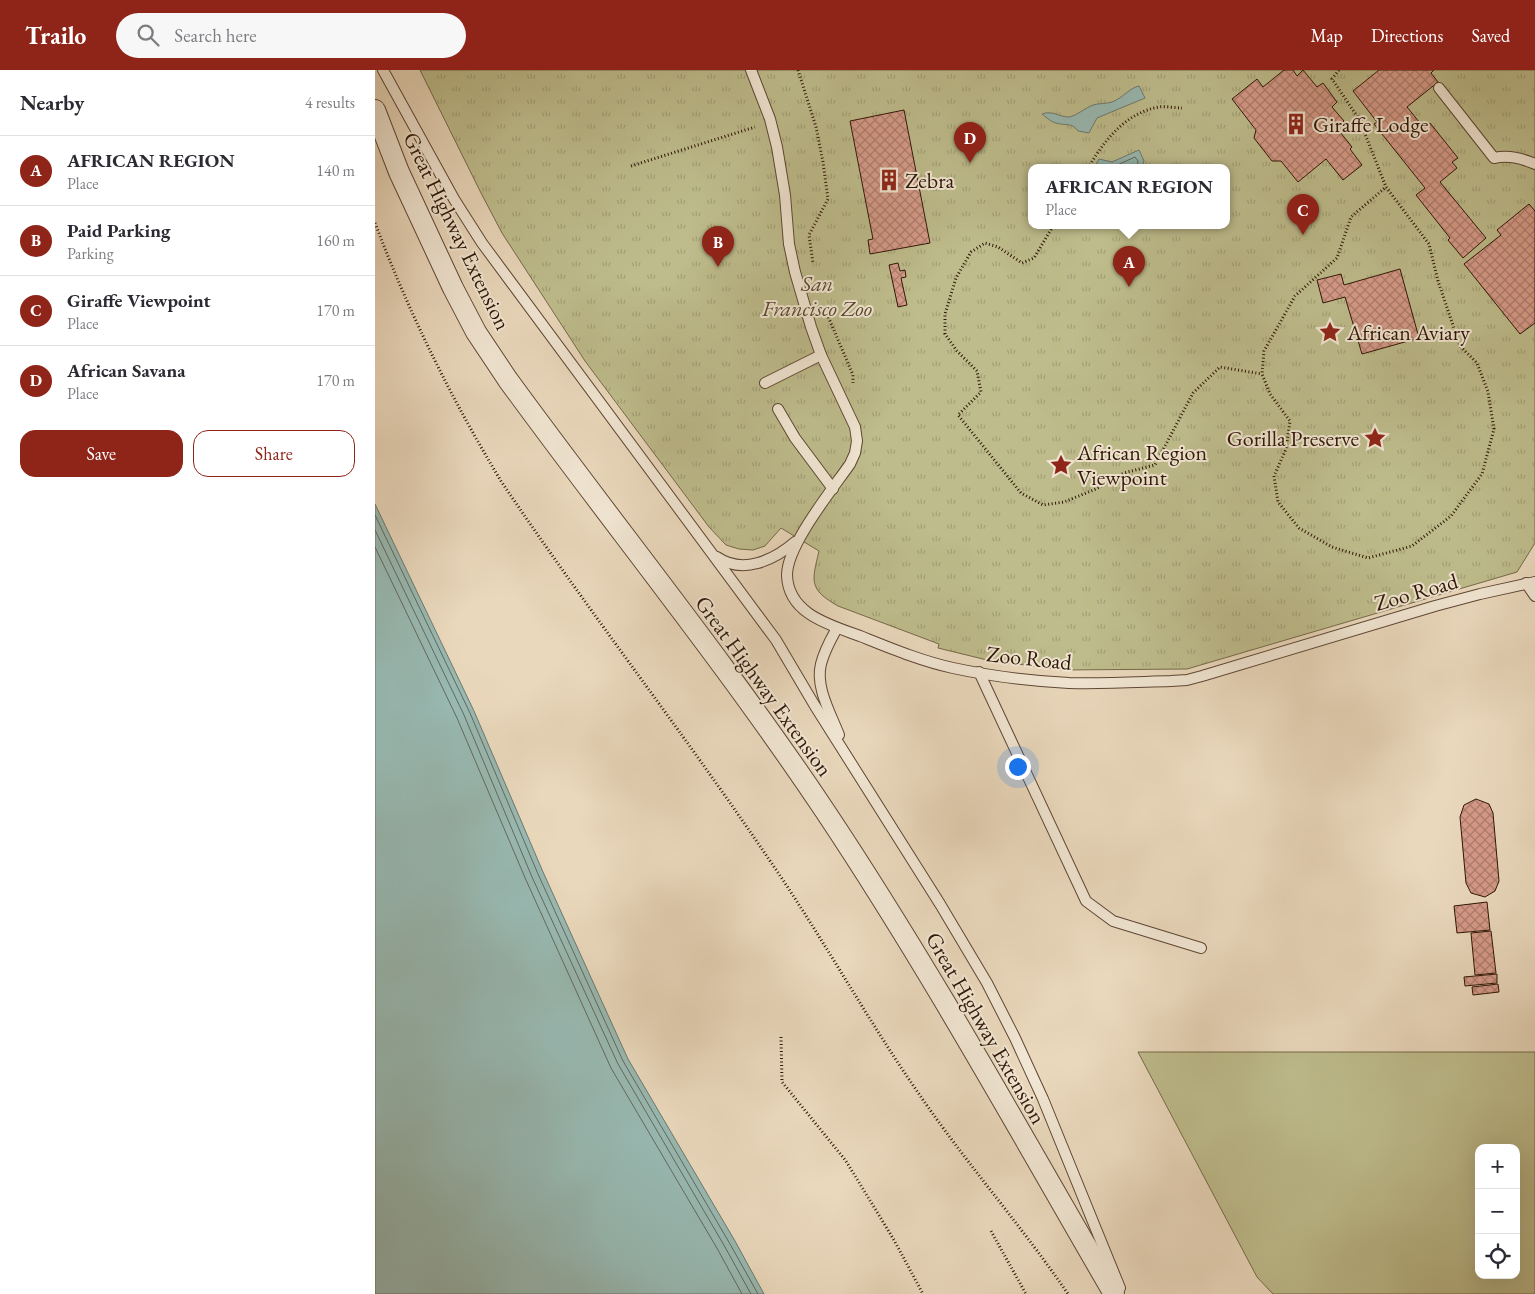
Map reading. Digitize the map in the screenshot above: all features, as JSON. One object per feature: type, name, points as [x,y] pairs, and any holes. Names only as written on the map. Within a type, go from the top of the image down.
[{"type":"street","name":"Great Highway Extension","points":[[375,110],[399,172],[435,251],[476,332],[508,380],[727,671],[824,809],[925,971],[1114,1294]]},
{"type":"lane","points":[[383,70],[453,199],[491,257],[776,640],[815,706],[950,920],[987,984],[1015,1038],[1043,1099],[1122,1294]]},
{"type":"lane","name":"Zoo Road","points":[[751,70],[770,119],[781,170],[789,244],[795,272],[821,355],[855,427],[857,441],[855,453],[850,464],[798,540],[789,564],[787,575],[793,597],[811,616],[837,628],[931,662],[979,672],[1071,683],[1187,680],[1435,606],[1530,582]]},
{"type":"lane","points":[[1439,88],[1494,158],[1521,158],[1535,164]]},
{"type":"lane","points":[[765,383],[821,355]]},
{"type":"lane","points":[[779,409],[795,438],[833,489]]},
{"type":"lane","points":[[707,547],[724,562],[743,566],[767,560],[788,549],[798,540]]},
{"type":"lane","points":[[1530,582],[1535,596]]},
{"type":"lane","points":[[837,628],[825,651],[819,674],[824,697],[847,755]]},
{"type":"lane","points":[[979,672],[1086,901],[1113,921],[1201,948]]},
{"type":"path","points":[[798,70],[816,127],[828,199],[809,235],[814,271]]},
{"type":"path","points":[[1339,70],[1332,79],[1359,119],[1385,187],[1429,244],[1438,280],[1460,346],[1477,364],[1488,392],[1493,429],[1482,474],[1451,516],[1412,546],[1368,558],[1331,547],[1299,528],[1278,502],[1274,476],[1286,449],[1290,422],[1270,394],[1261,374],[1264,351],[1295,296],[1337,258],[1351,217],[1385,187]]},
{"type":"path","points":[[1091,164],[1111,134],[1133,117],[1159,107],[1182,108]]},
{"type":"path","points":[[631,166],[758,127],[770,119]]},
{"type":"path","points":[[375,223],[407,304],[451,395],[501,481],[794,895],[875,1028],[919,1094],[974,1171],[1035,1248],[1068,1294]]},
{"type":"path","points":[[1051,229],[1034,258],[1022,264],[998,247],[991,245],[985,244],[971,252],[956,278],[945,314],[945,334],[957,351],[977,371],[981,392],[958,415],[1021,493],[1043,506],[1063,502],[1096,489],[1124,473],[1155,465],[1193,393],[1220,367],[1261,374]]},
{"type":"path","points":[[826,310],[853,375],[854,392]]},
{"type":"path","points":[[781,1036],[781,1082],[846,1161],[895,1240],[923,1294]]},
{"type":"path","points":[[991,1230],[1026,1294]]},
{"type":"green space","name":"San Francisco Zoo","points":[[420,70],[1535,70],[1535,543],[1517,572],[1187,669],[1063,670],[987,660],[938,648],[939,644],[838,606],[828,600],[817,589],[815,583],[814,577],[819,551],[781,528],[765,546],[753,550],[739,549],[726,545],[709,527],[585,361],[502,233]]},
{"type":"green space","points":[[1138,1052],[1535,1052],[1535,1294],[1273,1294],[1257,1277]]},
{"type":"water","points":[[1139,86],[1145,98],[1097,118],[1089,133],[1078,131],[1071,125],[1054,122],[1042,114],[1049,113],[1069,117],[1093,105],[1110,103]]},
{"type":"water","points":[[1139,150],[1144,161],[1143,164],[1096,164],[1099,159],[1112,162]]},
{"type":"water","points":[[375,504],[474,711],[543,872],[628,1059],[764,1294],[375,1294]]},
{"type":"building","name":"Giraffe Lodge","points":[[1284,70],[1293,70],[1297,76],[1303,70],[1317,87],[1323,83],[1337,102],[1332,107],[1344,121],[1336,127],[1352,147],[1350,149],[1362,165],[1343,180],[1326,159],[1298,182],[1281,161],[1272,161],[1254,138],[1256,130],[1232,99],[1257,79],[1263,87]]},
{"type":"building","points":[[1379,70],[1434,70],[1431,73],[1438,82],[1407,107],[1424,128],[1430,123],[1458,158],[1452,162],[1457,168],[1440,182],[1486,238],[1463,258],[1448,240],[1450,238],[1416,195],[1425,188],[1374,124],[1377,122],[1353,91]]},
{"type":"building","name":"Zebra","points":[[904,110],[930,243],[870,254],[868,240],[873,239],[850,121]]},
{"type":"building","points":[[1529,204],[1535,211],[1535,323],[1520,334],[1464,264],[1501,235],[1497,230]]},
{"type":"building","points":[[898,263],[900,271],[905,270],[906,277],[901,278],[907,305],[898,307],[889,265]]},
{"type":"building","points":[[1400,269],[1419,338],[1362,354],[1345,297],[1323,303],[1317,280],[1341,274],[1344,285]]},
{"type":"building","points":[[1476,799],[1489,804],[1493,813],[1499,881],[1495,891],[1485,897],[1471,893],[1466,883],[1460,817],[1464,805]]},
{"type":"building","points":[[1487,902],[1490,930],[1457,933],[1454,906]]},
{"type":"building","points":[[1491,931],[1496,973],[1475,975],[1471,933]]},
{"type":"building","points":[[1497,974],[1497,983],[1465,986],[1464,977]]},
{"type":"building","points":[[1498,984],[1499,992],[1473,995],[1472,987]]},
{"type":"place","name":"Giraffe Lodge","points":[[1296,124]]},
{"type":"place","name":"African Savana","points":[[970,163]]},
{"type":"place","name":"Zebra","points":[[889,180]]},
{"type":"place","name":"Giraffe Viewpoint","points":[[1303,235]]},
{"type":"place","name":"Paid Parking","points":[[718,267]]},
{"type":"place","name":"AFRICAN REGION","points":[[1129,287]]},
{"type":"place","name":"African Aviary","points":[[1330,332]]},
{"type":"place","name":"Gorilla Preserve","points":[[1375,438]]},
{"type":"place","name":"African Region Viewpoint","points":[[1061,465]]}]
